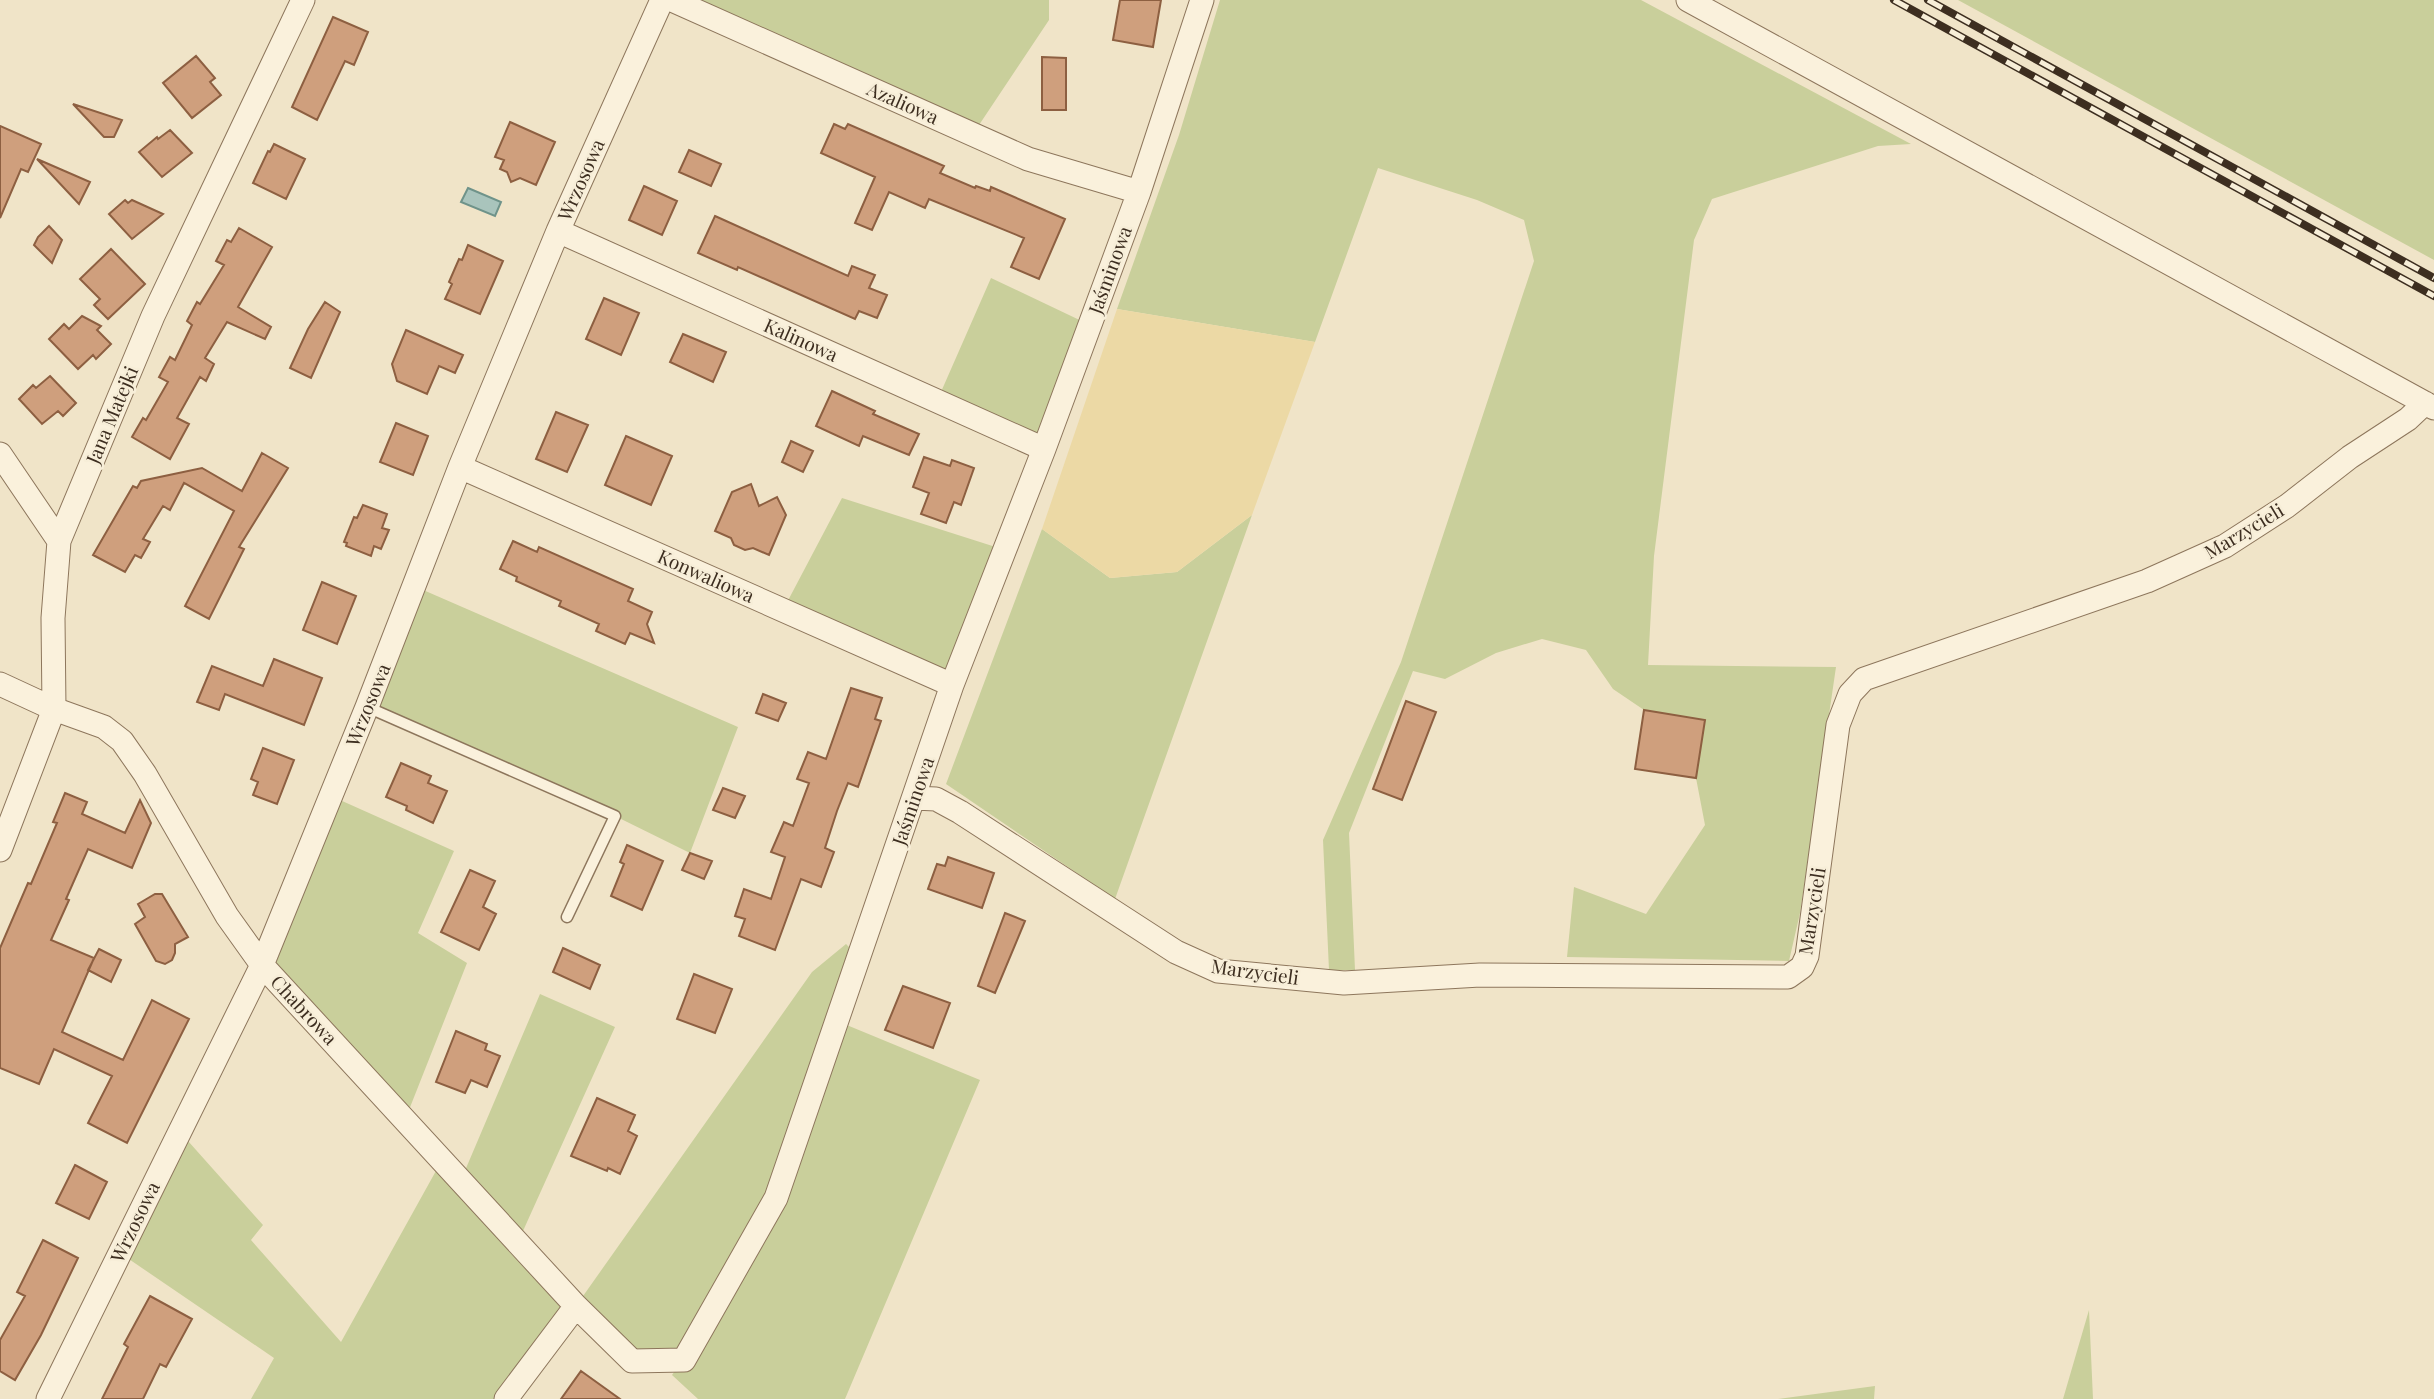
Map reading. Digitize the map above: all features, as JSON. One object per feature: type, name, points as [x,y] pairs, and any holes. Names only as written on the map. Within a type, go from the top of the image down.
[{"type":"street","name":"Jana Matejki","points":[[0,850],[54,709],[53,618],[59,541],[153,316],[303,0]]},
{"type":"street","name":"Wrzosowa","points":[[48,1399],[262,965],[367,707],[460,467],[558,231],[662,0]]},
{"type":"street","name":"Azaliowa","points":[[672,0],[1028,159],[1139,192]]},
{"type":"street","name":"Jaśminowa","points":[[576,1306],[632,1362],[684,1360],[776,1198],[953,685],[1139,192],[1202,0]]},
{"type":"street","points":[[1688,0],[2429,406]]},
{"type":"street","name":"Kalinowa","points":[[558,231],[1044,449]]},
{"type":"street","name":"Marzycieli","points":[[914,797],[936,799],[960,812],[1176,952],[1218,971],[1344,983],[1480,975],[1788,977],[1802,967],[1807,956],[1838,725],[1850,694],[1864,678],[2147,581],[2225,546],[2287,506],[2350,457],[2429,406]]},
{"type":"street","points":[[0,454],[59,541]]},
{"type":"street","name":"Konwaliowa","points":[[460,467],[953,685]]},
{"type":"street","name":"Chabrowa","points":[[0,684],[54,709],[104,727],[122,741],[145,775],[227,916],[262,965],[576,1306]]},
{"type":"street","points":[[506,1399],[576,1306]]},
{"type":"lane","points":[[367,707],[615,816],[568,916]]},
{"type":"green space","points":[[672,0],[1049,0],[1049,20],[973,134]]},
{"type":"green space","points":[[1220,0],[1641,0],[1911,144],[1878,146],[1712,199],[1694,240],[1654,556],[1648,665],[1836,667],[1800,913],[1789,961],[1567,957],[1574,887],[1646,914],[1705,825],[1696,778],[1705,720],[1644,710],[1613,689],[1586,650],[1542,639],[1496,653],[1445,679],[1413,671],[1349,833],[1355,970],[1329,970],[1323,840],[1401,662],[1534,261],[1524,220],[1477,200],[1378,168],[1315,342],[1117,309],[1179,135]]},
{"type":"green space","points":[[1958,0],[2434,0],[2434,260]]},
{"type":"green space","points":[[991,278],[1090,325],[1044,449],[937,401]]},
{"type":"green space","points":[[842,498],[1005,550],[952,685],[783,610]]},
{"type":"green space","points":[[1252,515],[1115,899],[946,784],[1042,529],[1110,578],[1177,572]]},
{"type":"green space","points":[[414,586],[738,727],[690,853],[615,816],[367,707]]},
{"type":"green space","points":[[331,796],[454,851],[418,933],[467,963],[405,1120],[262,965]]},
{"type":"green space","points":[[846,944],[859,957],[837,1021],[980,1080],[845,1399],[698,1399],[672,1375],[683,1360],[632,1361],[576,1306],[812,972]]},
{"type":"green space","points":[[540,994],[615,1027],[518,1242],[576,1306],[506,1399],[251,1399],[274,1358],[120,1253],[180,1132],[263,1225],[251,1240],[341,1342],[442,1160],[461,1180]]},
{"type":"green space","points":[[2089,1310],[2093,1399],[2063,1399]]},
{"type":"green space","points":[[1875,1386],[1874,1399],[1778,1399]]},
{"type":"sand","points":[[1117,309],[1315,342],[1252,515],[1177,572],[1110,578],[1042,529]]},
{"type":"water","points":[[468,188],[501,202],[495,216],[461,202]]},
{"type":"building","points":[[1120,0],[1161,0],[1153,47],[1113,40]]},
{"type":"building","points":[[333,17],[368,32],[354,65],[345,61],[317,120],[292,107]]},
{"type":"building","points":[[196,56],[215,78],[210,82],[221,95],[192,118],[163,83]]},
{"type":"building","points":[[1042,57],[1066,58],[1066,110],[1042,110]]},
{"type":"building","points":[[73,104],[122,120],[114,137],[104,137]]},
{"type":"building","points":[[510,122],[555,142],[536,185],[520,178],[511,182],[507,172],[500,169],[504,160],[495,157]]},
{"type":"building","points":[[834,124],[845,129],[848,124],[944,166],[940,173],[975,188],[976,186],[990,191],[991,187],[1065,219],[1039,279],[1011,267],[1024,238],[929,199],[925,208],[889,192],[872,230],[855,223],[875,177],[821,153]]},
{"type":"building","points":[[0,126],[41,144],[28,172],[21,169],[0,218]]},
{"type":"building","points":[[170,130],[192,153],[162,177],[139,152]]},
{"type":"building","points":[[274,144],[305,159],[286,199],[253,183]]},
{"type":"building","points":[[689,150],[721,164],[711,186],[679,172]]},
{"type":"building","points":[[37,159],[90,182],[79,204]]},
{"type":"building","points":[[644,186],[677,201],[662,235],[629,220]]},
{"type":"building","points":[[125,200],[128,203],[132,200],[163,214],[132,239],[109,214]]},
{"type":"building","points":[[715,216],[848,276],[852,266],[875,275],[869,288],[887,295],[877,318],[859,311],[855,319],[738,267],[737,270],[698,253]]},
{"type":"building","points":[[49,226],[62,240],[52,263],[34,245]]},
{"type":"building","points":[[239,228],[272,247],[238,307],[271,327],[265,339],[227,322],[205,358],[214,364],[206,381],[200,377],[177,418],[189,424],[170,459],[132,437],[143,418],[146,420],[168,382],[159,377],[170,357],[175,360],[192,325],[187,321],[197,302],[200,304],[224,265],[216,261],[227,240],[231,242]]},
{"type":"building","points":[[468,245],[503,261],[480,314],[445,299],[452,284],[449,282]]},
{"type":"building","points":[[111,249],[145,284],[108,319],[94,305],[100,299],[80,279]]},
{"type":"building","points":[[604,298],[639,313],[621,355],[586,339]]},
{"type":"building","points":[[325,302],[340,312],[311,378],[290,368],[308,329]]},
{"type":"building","points":[[82,316],[101,326],[97,330],[111,344],[96,359],[93,355],[78,369],[49,339],[64,324],[69,329]]},
{"type":"building","points":[[406,330],[463,355],[455,373],[439,366],[427,394],[397,381],[392,364]]},
{"type":"building","points":[[683,334],[726,352],[713,382],[670,362]]},
{"type":"building","points":[[50,376],[76,403],[63,416],[58,411],[42,424],[19,399],[33,385],[36,388]]},
{"type":"building","points":[[832,391],[875,411],[873,414],[919,434],[909,455],[863,436],[859,446],[816,426]]},
{"type":"building","points":[[556,412],[588,425],[567,472],[536,459]]},
{"type":"building","points":[[396,423],[428,436],[413,475],[380,462]]},
{"type":"building","points":[[626,436],[672,456],[651,505],[605,485]]},
{"type":"building","points":[[791,441],[813,451],[803,472],[782,462]]},
{"type":"building","points":[[262,453],[288,468],[239,547],[244,549],[209,619],[185,606],[234,511],[184,483],[170,510],[163,506],[143,539],[150,542],[141,558],[135,555],[125,572],[93,555],[133,486],[137,488],[141,481],[202,468],[242,491]]},
{"type":"building","points":[[924,457],[950,466],[952,460],[974,468],[961,505],[954,502],[946,523],[921,514],[929,493],[913,487]]},
{"type":"building","points":[[751,484],[759,506],[777,497],[786,515],[769,555],[753,548],[745,550],[734,545],[731,538],[715,531],[732,492]]},
{"type":"building","points":[[363,505],[387,514],[382,528],[389,530],[381,549],[374,546],[371,556],[346,546],[347,543],[344,542],[354,517],[357,518]]},
{"type":"building","points":[[513,541],[537,552],[539,547],[633,589],[628,601],[652,612],[647,624],[654,643],[630,633],[625,644],[596,631],[599,624],[559,606],[561,601],[516,581],[517,577],[500,569]]},
{"type":"building","points":[[322,582],[356,596],[337,644],[303,630]]},
{"type":"building","points":[[274,659],[322,678],[304,725],[225,694],[219,710],[197,702],[212,666],[263,686]]},
{"type":"building","points":[[851,688],[882,698],[875,719],[881,721],[858,787],[848,783],[837,811],[825,848],[834,852],[821,887],[801,879],[775,950],[739,936],[745,919],[735,916],[744,889],[771,899],[785,857],[771,852],[784,822],[793,826],[809,783],[797,779],[808,752],[826,759]]},
{"type":"building","points":[[763,694],[786,703],[778,721],[756,713]]},
{"type":"building","points":[[1406,701],[1436,712],[1402,800],[1373,789]]},
{"type":"building","points":[[1644,710],[1705,720],[1696,778],[1635,769]]},
{"type":"building","points":[[263,748],[294,760],[277,804],[253,795],[258,782],[251,779]]},
{"type":"building","points":[[401,763],[431,776],[428,783],[447,791],[433,823],[406,810],[407,806],[386,797]]},
{"type":"building","points":[[723,788],[745,796],[735,818],[713,810]]},
{"type":"building","points":[[65,793],[87,802],[82,814],[125,833],[140,800],[151,823],[132,868],[88,849],[66,899],[69,900],[51,940],[94,958],[62,1032],[123,1060],[152,1000],[189,1019],[127,1143],[88,1123],[112,1076],[54,1049],[39,1084],[0,1068],[0,948],[57,823],[53,822]]},
{"type":"building","points":[[627,845],[663,861],[642,910],[611,896],[624,864],[620,862]]},
{"type":"building","points":[[690,853],[712,861],[704,879],[682,870]]},
{"type":"building","points":[[948,857],[994,873],[982,908],[928,889],[937,864],[945,866]]},
{"type":"building","points":[[470,870],[495,881],[483,907],[496,914],[479,950],[441,932]]},
{"type":"building","points":[[155,894],[162,894],[188,937],[175,944],[172,960],[165,964],[156,961],[135,924],[145,917],[138,904]]},
{"type":"building","points":[[1005,913],[1025,921],[995,993],[978,986]]},
{"type":"building","points":[[563,948],[600,965],[590,989],[553,972]]},
{"type":"building","points":[[99,949],[121,960],[111,982],[88,970]]},
{"type":"building","points":[[694,974],[732,989],[715,1033],[677,1019]]},
{"type":"building","points":[[903,986],[950,1003],[933,1048],[885,1030]]},
{"type":"building","points":[[456,1031],[487,1044],[485,1050],[500,1056],[487,1087],[471,1080],[465,1093],[436,1082]]},
{"type":"building","points":[[597,1098],[635,1115],[628,1131],[637,1136],[620,1174],[571,1156]]},
{"type":"building","points":[[75,1165],[107,1182],[89,1219],[56,1203]]},
{"type":"building","points":[[43,1240],[78,1258],[41,1335],[15,1380],[0,1371],[0,1340],[25,1296],[17,1292]]},
{"type":"building","points":[[150,1296],[192,1319],[166,1367],[160,1364],[143,1399],[102,1399],[128,1347],[124,1344]]},
{"type":"building","points":[[581,1371],[620,1399],[561,1399]]},
{"type":"railway","points":[[1894,0],[2434,296]]},
{"type":"railway","points":[[1928,0],[2434,278]]}]
